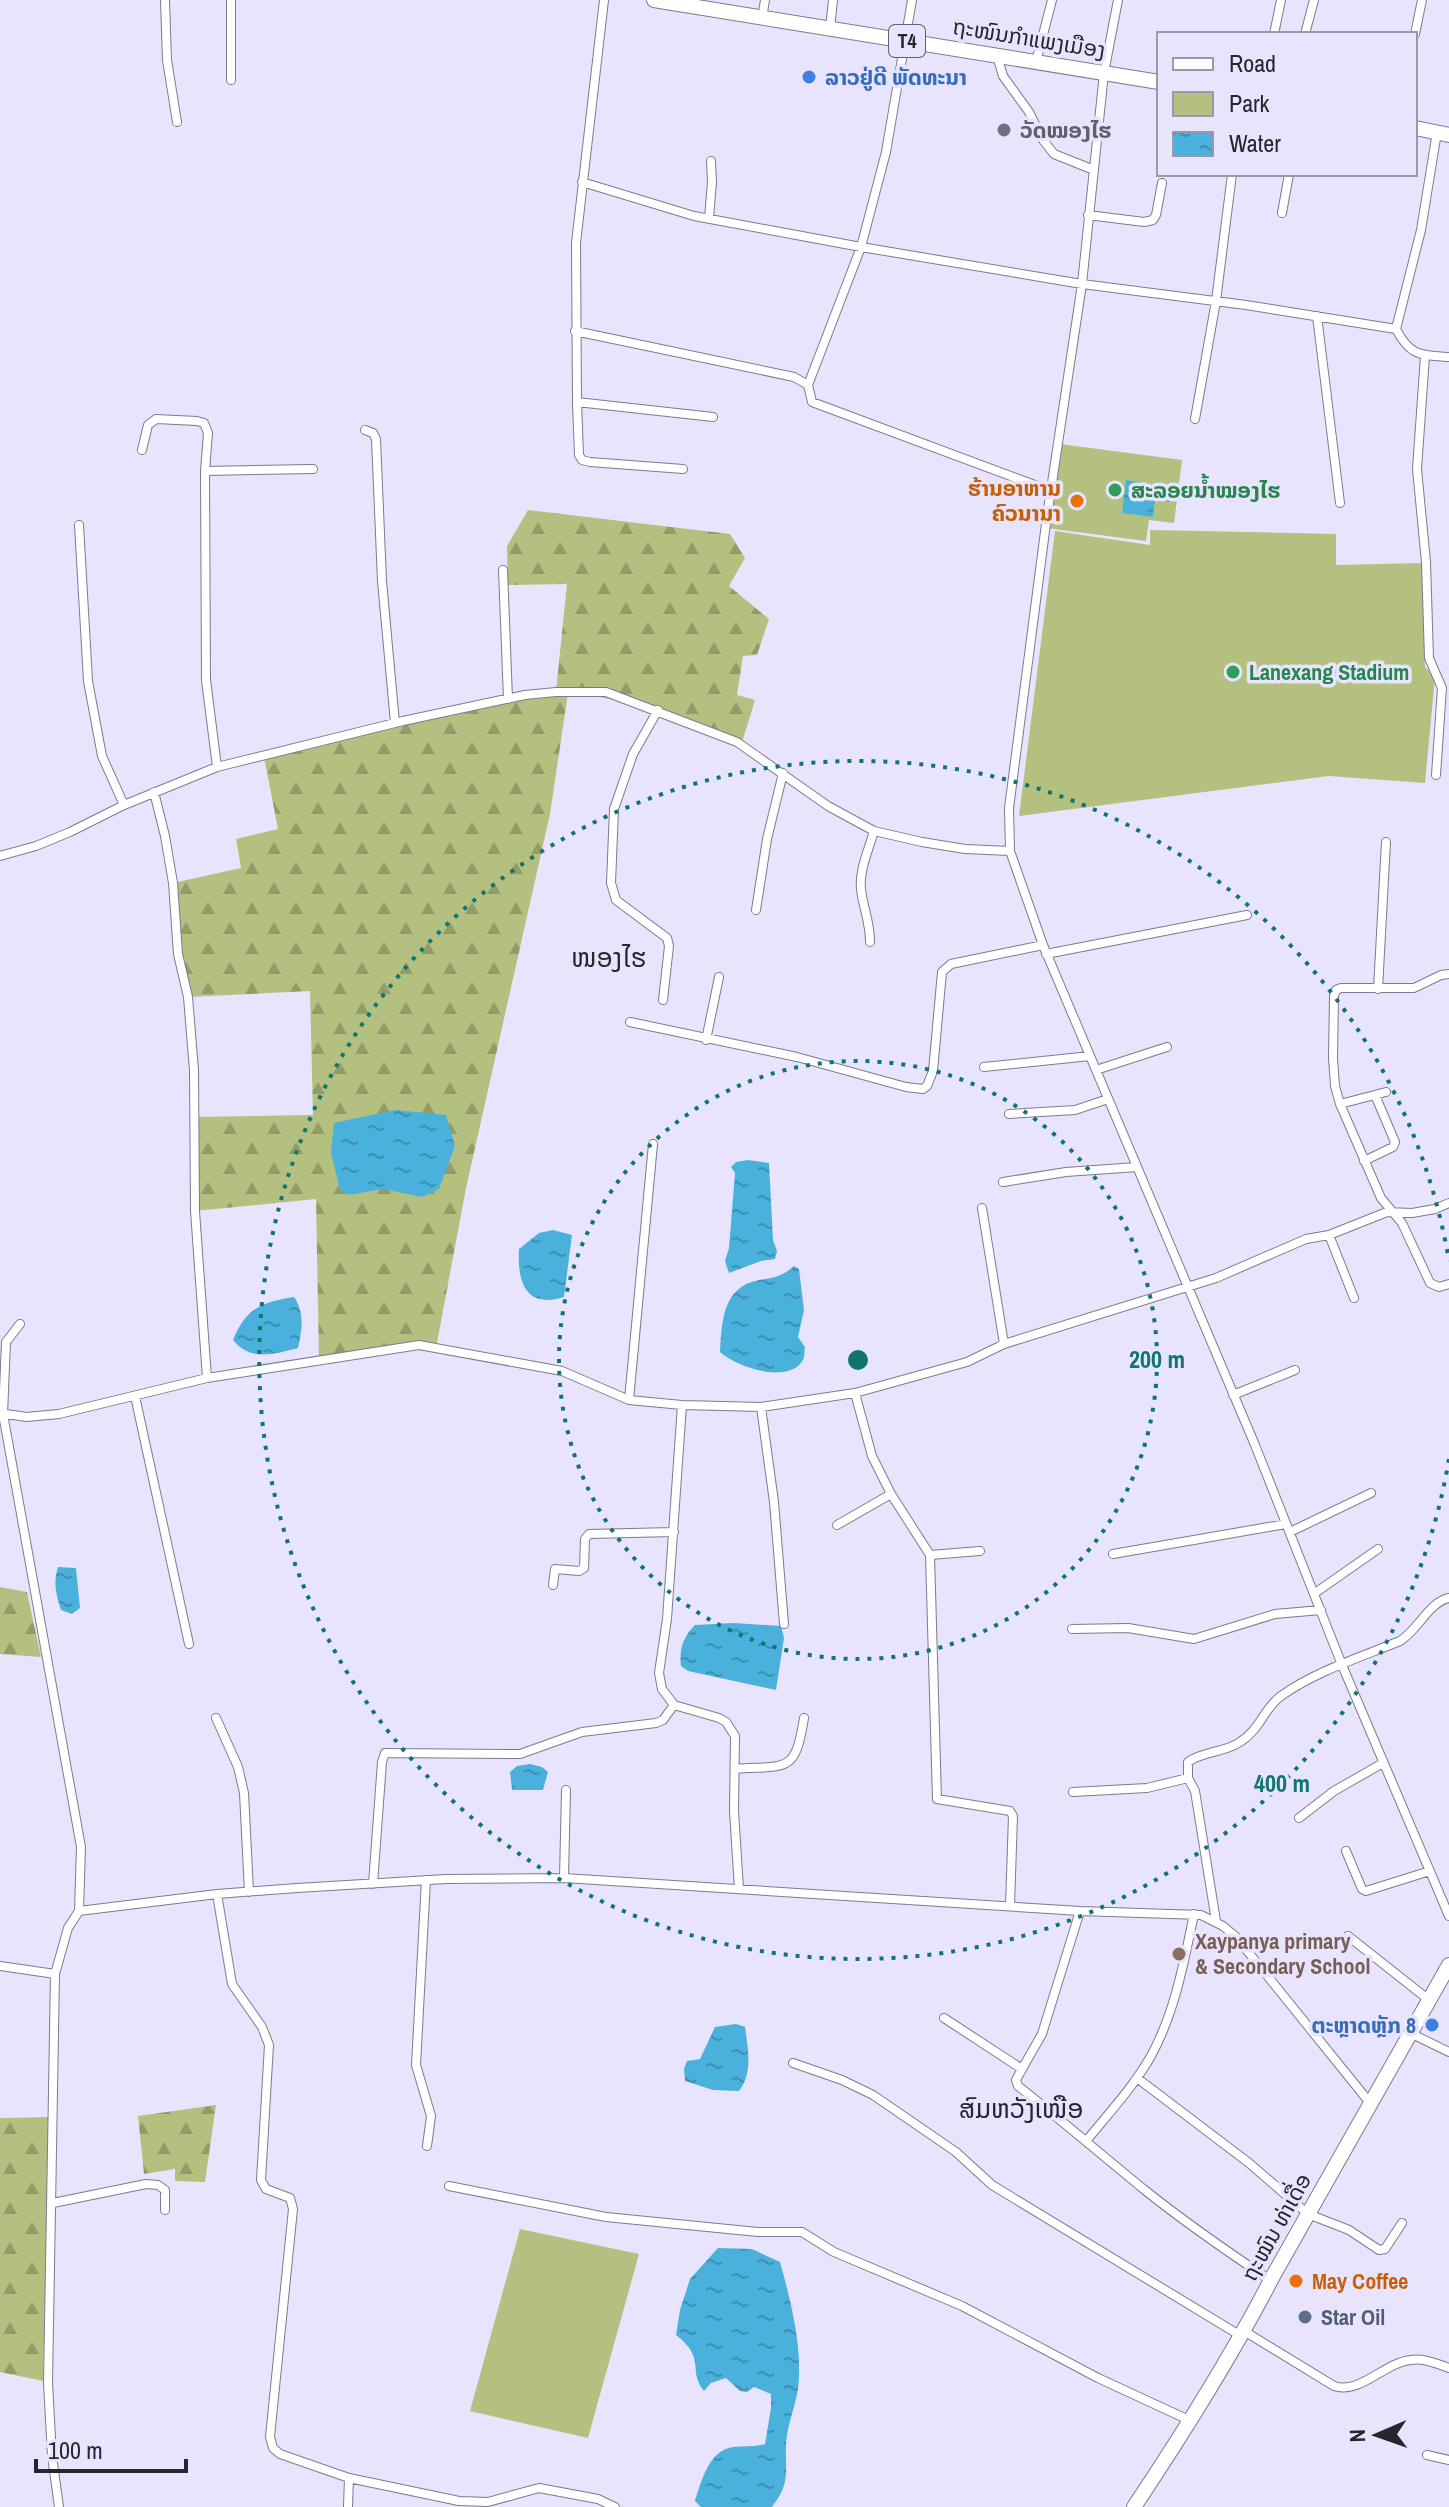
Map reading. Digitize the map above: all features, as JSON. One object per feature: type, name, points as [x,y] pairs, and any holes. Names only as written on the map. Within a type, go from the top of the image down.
[{"type":"main road","name":"ຖະໜົນກຳແພງເມືອງ","points":[[654,0],[709,5],[762,18],[1157,82]]},
{"type":"main road","points":[[1417,128],[1443,133]]},
{"type":"main road","name":"ຖະໝົນ ທ່າເດື່ອ","points":[[1134,2507],[1191,2421],[1242,2334],[1449,1965]]},
{"type":"street","points":[[165,0],[167,60],[177,122]]},
{"type":"street","points":[[231,0],[231,80]]},
{"type":"street","points":[[604,0],[576,243],[579,455],[582,460],[590,462],[683,469]]},
{"type":"street","points":[[762,18],[765,0]]},
{"type":"street","points":[[830,29],[833,0]]},
{"type":"street","points":[[912,0],[886,152],[861,247],[808,385],[812,402],[1051,491]]},
{"type":"street","points":[[1036,62],[1052,0]]},
{"type":"street","points":[[1118,0],[1104,73],[1082,284],[1009,808],[1010,851],[1044,949],[1449,1916]]},
{"type":"street","points":[[1274,32],[1281,0]]},
{"type":"street","points":[[1306,32],[1314,0]]},
{"type":"street","points":[[1415,32],[1422,0]]},
{"type":"street","points":[[997,56],[1003,76],[1054,154],[1094,170]]},
{"type":"street","points":[[1396,329],[1443,133]]},
{"type":"street","points":[[709,218],[711,161]]},
{"type":"street","points":[[1195,419],[1216,301],[1232,176]]},
{"type":"street","points":[[1282,213],[1289,176]]},
{"type":"street","points":[[582,182],[709,218],[861,247],[1082,284],[1396,329],[1411,351],[1425,356],[1449,357]]},
{"type":"street","points":[[1088,215],[1144,222],[1153,220],[1162,183]]},
{"type":"street","points":[[1317,316],[1340,503]]},
{"type":"street","points":[[575,331],[794,377],[808,385]]},
{"type":"street","points":[[1425,356],[1417,469],[1426,562],[1429,658],[1442,688],[1436,775]]},
{"type":"street","points":[[577,402],[713,417]]},
{"type":"street","points":[[142,450],[148,425],[156,419],[204,423],[208,433],[205,471],[206,680],[217,767]]},
{"type":"street","points":[[365,430],[373,433],[376,439],[382,581],[395,723]]},
{"type":"street","points":[[205,471],[313,469]]},
{"type":"street","points":[[79,525],[88,681],[102,756],[124,805]]},
{"type":"street","points":[[503,570],[508,699]]},
{"type":"street","points":[[0,856],[36,846],[217,767],[395,723],[556,692],[606,692],[737,742],[853,821],[874,831],[922,842],[1010,851]]},
{"type":"street","points":[[658,710],[633,754],[614,809],[611,883],[616,900],[667,938],[669,946],[663,1000]]},
{"type":"street","points":[[756,910],[767,839],[783,773]]},
{"type":"street","points":[[154,792],[173,883],[178,954],[188,997],[194,1070],[195,1211],[207,1378]]},
{"type":"street","points":[[870,942],[870,920],[861,890],[861,874],[874,831]]},
{"type":"street","points":[[1378,989],[1386,842]]},
{"type":"street","points":[[630,1022],[797,1057],[923,1089],[933,1071],[942,972],[951,964],[1247,915]]},
{"type":"street","points":[[1449,974],[1414,988],[1341,988],[1336,990],[1334,996],[1335,1086],[1340,1104],[1381,1198],[1402,1223],[1430,1283],[1439,1287],[1449,1284]]},
{"type":"street","points":[[706,1040],[719,977]]},
{"type":"street","points":[[1096,1070],[1167,1047]]},
{"type":"street","points":[[984,1067],[1090,1056]]},
{"type":"street","points":[[1340,1104],[1386,1092]]},
{"type":"street","points":[[1364,1161],[1394,1145],[1375,1095]]},
{"type":"street","points":[[1009,1114],[1075,1110],[1108,1099]]},
{"type":"street","points":[[629,1400],[653,1144]]},
{"type":"street","points":[[1003,1182],[1066,1172],[1137,1167]]},
{"type":"street","points":[[2,1413],[26,1417],[59,1414],[207,1378],[419,1345],[562,1371],[629,1400],[761,1407],[855,1393],[967,1362],[1004,1344],[1187,1288],[1306,1239],[1329,1235],[1391,1212],[1435,1209],[1449,1203]]},
{"type":"street","points":[[982,1208],[1004,1344]]},
{"type":"street","points":[[1329,1235],[1354,1298]]},
{"type":"street","points":[[20,1324],[3,1344],[2,1413],[81,1847],[79,1911],[71,1921],[55,1974],[48,2383],[52,2456],[59,2507]]},
{"type":"street","points":[[1233,1395],[1295,1370]]},
{"type":"street","points":[[855,1393],[872,1456],[891,1494],[930,1555],[937,1799],[1010,1811],[1013,1816],[1010,1906]]},
{"type":"street","points":[[135,1396],[189,1644]]},
{"type":"street","points":[[682,1405],[674,1532],[659,1673],[662,1689],[674,1705],[719,1718],[726,1722],[735,1736],[734,1811],[739,1889]]},
{"type":"street","points":[[761,1407],[774,1502],[784,1624]]},
{"type":"street","points":[[1113,1554],[1288,1528],[1371,1493]]},
{"type":"street","points":[[837,1525],[891,1494]]},
{"type":"street","points":[[553,1585],[555,1569],[579,1571],[584,1568],[585,1539],[589,1534],[674,1532]]},
{"type":"street","points":[[1315,1593],[1378,1549]]},
{"type":"street","points":[[930,1555],[980,1551]]},
{"type":"street","points":[[1216,1921],[1195,1791],[1188,1778],[1188,1762],[1239,1744],[1255,1731],[1279,1697],[1342,1665],[1400,1641],[1411,1634],[1437,1603],[1449,1598]]},
{"type":"street","points":[[1072,1629],[1128,1628],[1194,1639],[1275,1614],[1321,1610]]},
{"type":"street","points":[[373,1884],[385,1753],[520,1754],[582,1732],[656,1723],[674,1705]]},
{"type":"street","points":[[216,1718],[238,1767],[244,1793],[249,1892]]},
{"type":"street","points":[[736,1769],[780,1766],[793,1760],[800,1746],[804,1718]]},
{"type":"street","points":[[1299,1818],[1334,1791],[1383,1763]]},
{"type":"street","points":[[1073,1792],[1147,1788],[1188,1778]]},
{"type":"street","points":[[564,1878],[566,1790]]},
{"type":"street","points":[[1346,1851],[1362,1889],[1366,1891],[1430,1871]]},
{"type":"street","points":[[79,1911],[217,1894],[426,1880],[564,1878],[1080,1911],[1194,1914],[1216,1921],[1236,1937],[1370,2103]]},
{"type":"street","points":[[426,1880],[416,2065],[431,2116],[427,2146]]},
{"type":"street","points":[[217,1894],[232,1984],[262,2027],[269,2045],[261,2180],[266,2189],[290,2198],[293,2209],[271,2445],[280,2454],[349,2478],[476,2503],[498,2503],[539,2488],[615,2507]]},
{"type":"street","points":[[1080,1911],[1042,2034],[1016,2080],[1018,2086],[1158,2200],[1270,2280]]},
{"type":"street","points":[[1087,2140],[1151,2056],[1171,2010],[1194,1914]]},
{"type":"street","points":[[1348,1936],[1429,2000]]},
{"type":"street","points":[[0,1966],[55,1974]]},
{"type":"street","points":[[944,2018],[1022,2069]]},
{"type":"street","points":[[1410,2033],[1449,2052]]},
{"type":"street","points":[[793,2063],[842,2080],[873,2095],[956,2152],[992,2185],[1193,2310],[1334,2386],[1343,2389],[1412,2359],[1449,2368]]},
{"type":"street","points":[[1137,2078],[1249,2163],[1308,2214],[1349,2230],[1379,2250],[1385,2249],[1402,2223]]},
{"type":"street","points":[[53,2203],[146,2184],[158,2185],[165,2190],[165,2210]]},
{"type":"street","points":[[449,2186],[606,2217],[744,2231],[802,2232],[834,2252],[962,2306],[1098,2378],[1191,2421]]},
{"type":"street","points":[[1427,2455],[1449,2460]]},
{"type":"street","points":[[348,2507],[349,2478]]},
{"type":"green space","name":"ສະລອຍນ້ຳໝອງໄຮ","points":[[1060,444],[1182,460],[1174,523],[1149,520],[1146,541],[1046,528]]},
{"type":"green space","points":[[528,510],[730,534],[745,558],[729,586],[769,619],[757,655],[743,656],[737,695],[755,700],[741,746],[635,705],[568,693],[550,814],[466,1188],[436,1348],[419,1345],[319,1361],[316,1199],[195,1211],[193,1117],[313,1115],[310,991],[188,997],[178,954],[173,883],[241,868],[236,839],[278,829],[264,757],[556,691],[567,584],[508,585],[507,546]]},
{"type":"green space","name":"Lanexang Stadium","points":[[1150,530],[1336,534],[1336,565],[1422,563],[1425,667],[1435,677],[1425,783],[1329,776],[1019,816],[1055,531],[1150,545]]},
{"type":"green space","points":[[0,1587],[27,1592],[41,1657],[0,1654]]},
{"type":"green space","points":[[216,2105],[205,2182],[175,2181],[175,2169],[144,2174],[138,2116]]},
{"type":"green space","points":[[49,2117],[43,2381],[0,2372],[0,2118]]},
{"type":"green space","points":[[520,2229],[639,2254],[588,2438],[470,2411]]},
{"type":"water","points":[[1126,480],[1173,487],[1171,502],[1155,500],[1153,517],[1122,513]]},
{"type":"water","points":[[395,1110],[446,1115],[455,1146],[439,1189],[422,1197],[383,1189],[349,1195],[340,1190],[331,1153],[334,1123]]},
{"type":"water","points":[[736,1162],[769,1163],[773,1240],[777,1251],[775,1259],[729,1273],[725,1261],[729,1248],[735,1173],[731,1167]]},
{"type":"water","points":[[553,1230],[572,1235],[564,1297],[541,1299],[526,1290],[522,1282],[519,1249],[539,1233]]},
{"type":"water","points":[[794,1266],[799,1269],[804,1310],[798,1337],[805,1347],[803,1360],[786,1371],[762,1371],[738,1363],[720,1352],[723,1318],[731,1298],[747,1284],[782,1274]]},
{"type":"water","points":[[294,1297],[301,1315],[298,1348],[255,1354],[233,1340],[244,1320],[256,1308]]},
{"type":"water","points":[[58,1567],[76,1568],[80,1608],[72,1614],[61,1610],[59,1605],[55,1584]]},
{"type":"water","points":[[734,1623],[781,1626],[784,1638],[776,1690],[688,1671],[681,1666],[683,1644],[695,1625]]},
{"type":"water","points":[[530,1764],[548,1772],[543,1790],[512,1790],[510,1772],[517,1766]]},
{"type":"water","points":[[736,2024],[745,2027],[748,2052],[748,2069],[739,2091],[713,2090],[685,2081],[687,2061],[700,2059],[715,2027]]},
{"type":"water","points":[[718,2248],[752,2249],[780,2262],[792,2309],[799,2357],[798,2389],[787,2437],[785,2484],[772,2507],[701,2507],[695,2501],[707,2468],[718,2454],[733,2447],[765,2444],[771,2408],[771,2394],[754,2387],[747,2392],[740,2391],[726,2378],[711,2383],[704,2391],[699,2384],[691,2351],[676,2335],[690,2279]]},
{"type":"place","name":"ລາວຢູ່ດີ ພັດທະນາ","points":[[809,77]]},
{"type":"place","name":"ວັດໝອງໄຮ","points":[[1004,130]]},
{"type":"place","name":"ສະລອຍນ້ຳໝອງໄຮ","points":[[1115,490]]},
{"type":"place","name":"ຮ້ານອາຫານ ຄົວນານາ","points":[[1077,501]]},
{"type":"place","name":"Lanexang Stadium","points":[[1233,672]]},
{"type":"place","name":"Xaypanya primary & Secondary School","points":[[1179,1954]]},
{"type":"place","name":"ຕະຫຼາດຫຼັກ 8","points":[[1432,2025]]},
{"type":"place","name":"May Coffee","points":[[1296,2281]]},
{"type":"place","name":"Star Oil","points":[[1305,2317]]},
{"type":"district","name":"ໜອງໄຮ","points":[[609,958]]},
{"type":"district","name":"ສົມຫວັງເໜືອ","points":[[1021,2109]]}]
